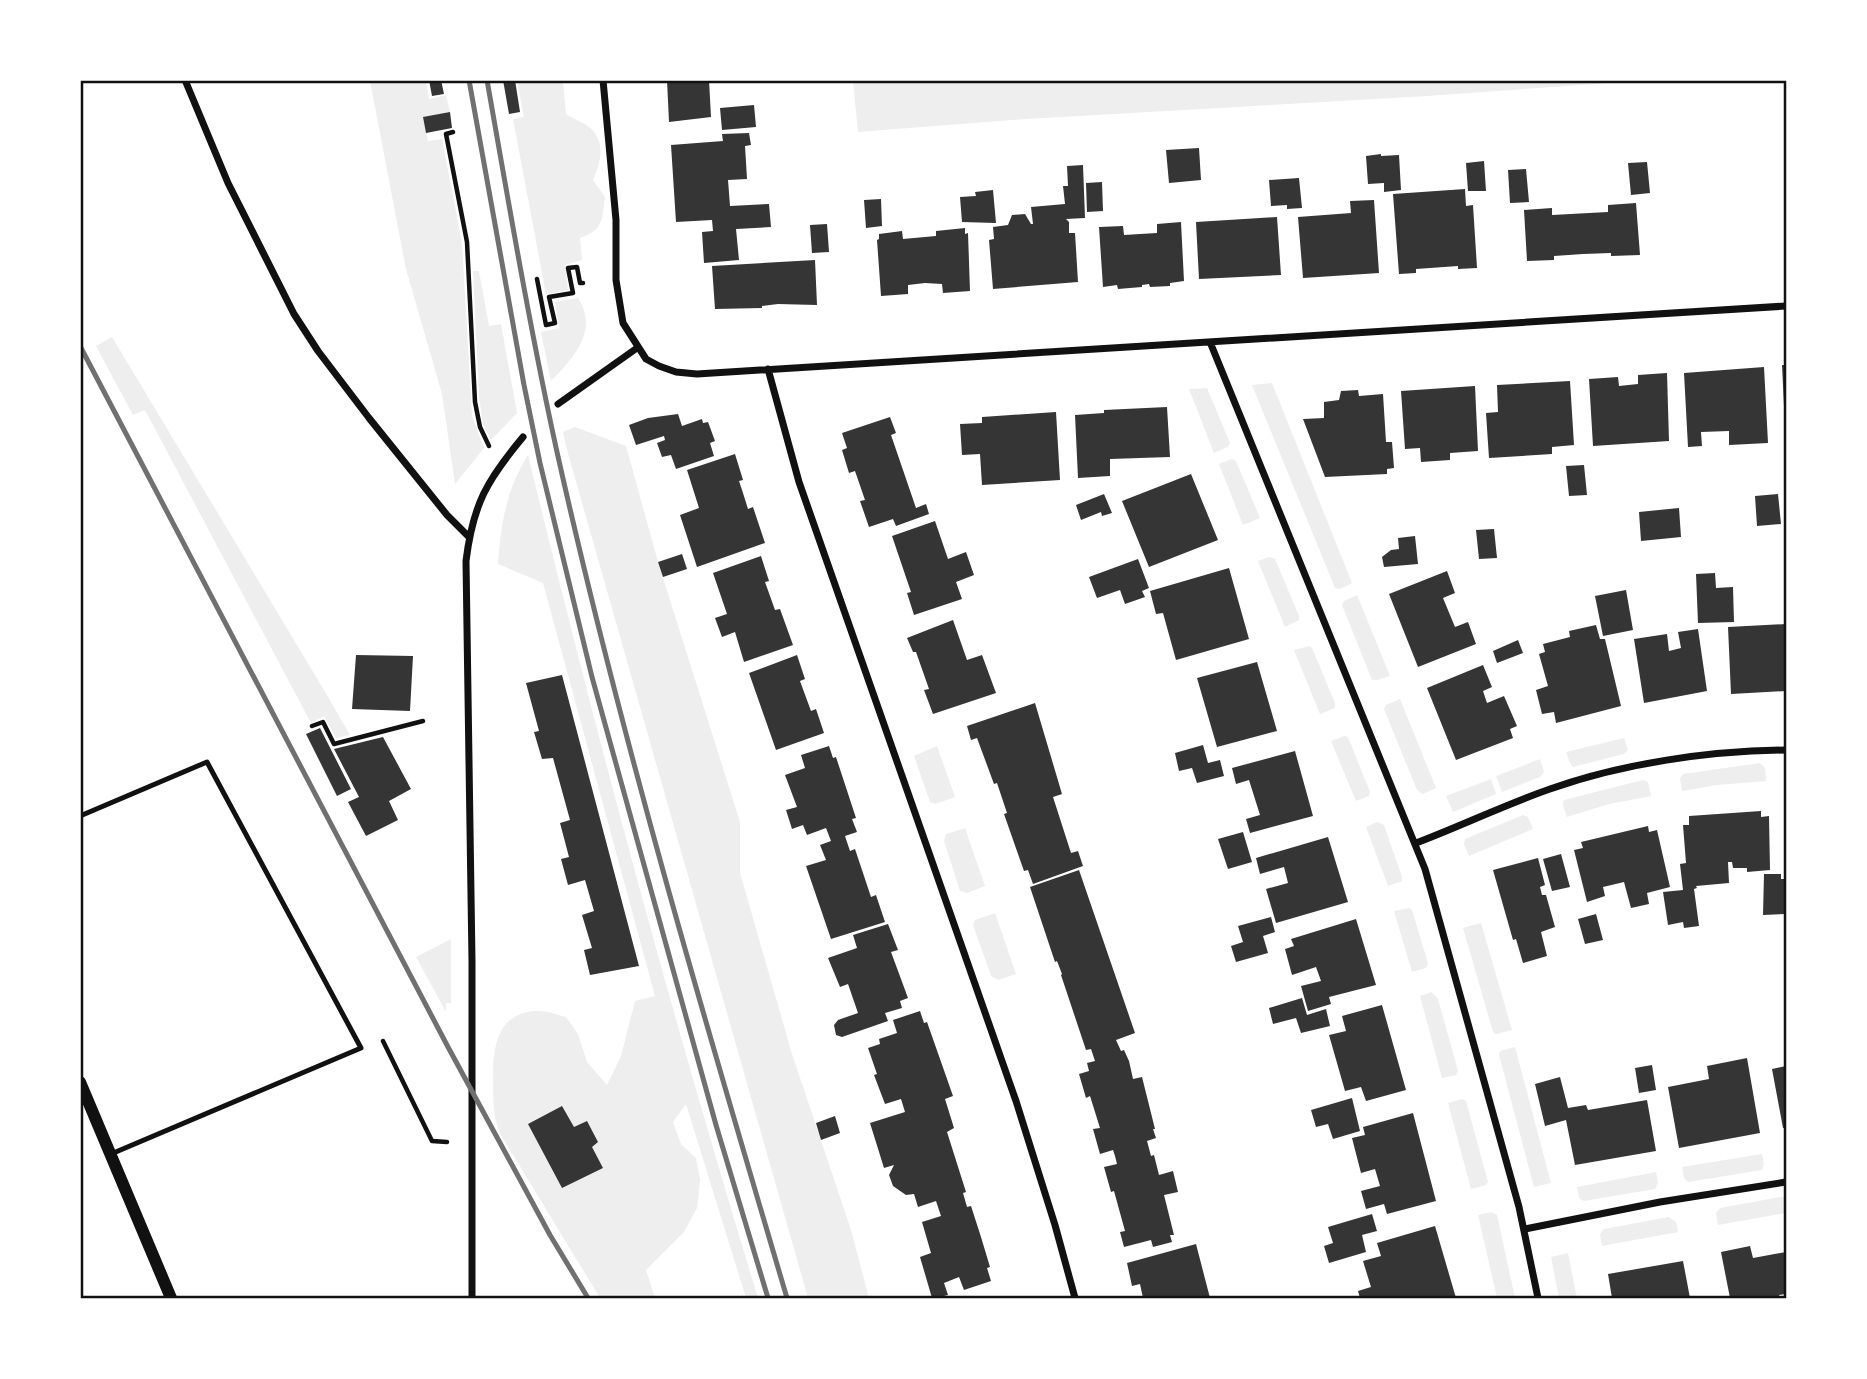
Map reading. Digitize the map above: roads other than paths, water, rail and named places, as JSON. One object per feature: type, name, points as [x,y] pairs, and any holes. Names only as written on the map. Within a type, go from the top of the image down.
[{"type":"street","points":[[185,80],[228,183],[294,314],[318,351],[369,418],[447,515],[469,537]]},
{"type":"street","points":[[603,80],[616,220],[616,280],[623,323],[646,359],[676,372],[697,374],[1787,306]]},
{"type":"street","points":[[1210,342],[1416,843],[1525,1229],[1538,1298]]},
{"type":"street","points":[[558,404],[637,348]]},
{"type":"street","points":[[768,369],[799,482],[1016,1101],[1075,1298]]},
{"type":"street","points":[[472,1298],[472,1004],[466,593],[469,537],[475,511],[486,486],[523,437]]},
{"type":"street","points":[[1416,843],[1550,789],[1589,777],[1694,757],[1787,750]]},
{"type":"street","points":[[80,1082],[171,1298]]},
{"type":"street","points":[[1525,1229],[1660,1202],[1787,1182]]},
{"type":"lane","points":[[80,817],[207,762],[360,1048],[111,1154]]},
{"type":"railway","points":[[469,80],[540,463],[592,677],[716,1125],[768,1298]]},
{"type":"railway","points":[[487,80],[520,267],[557,452],[608,665],[665,877],[787,1298]]},
{"type":"railway","points":[[80,346],[448,1047],[550,1235],[588,1298]]}]
